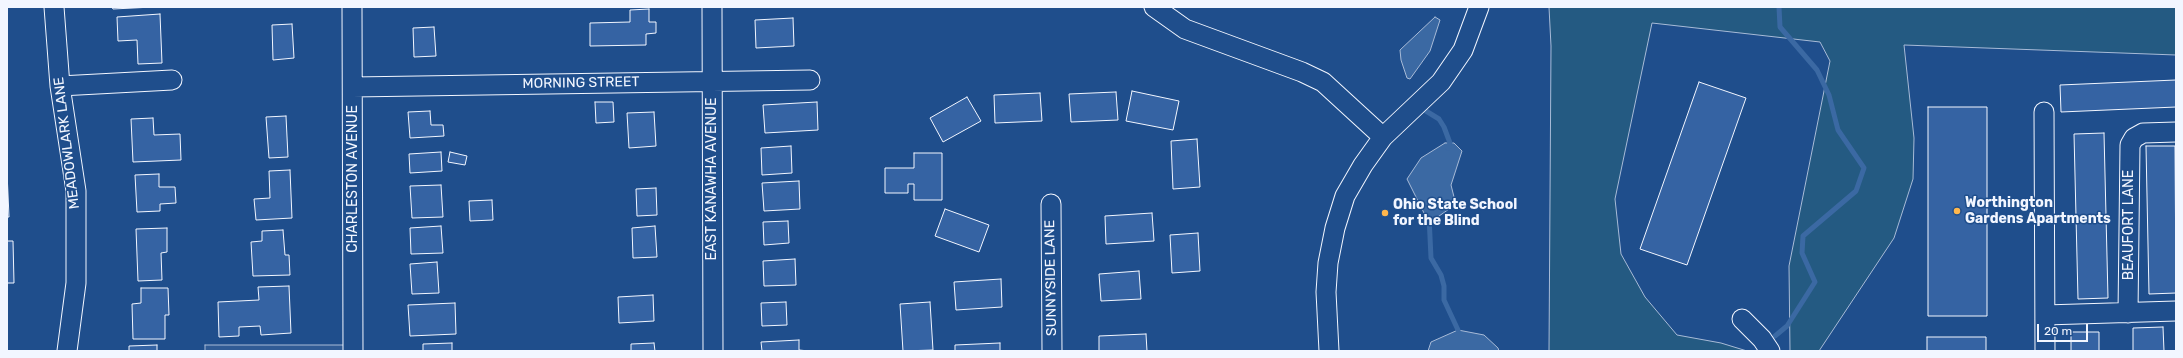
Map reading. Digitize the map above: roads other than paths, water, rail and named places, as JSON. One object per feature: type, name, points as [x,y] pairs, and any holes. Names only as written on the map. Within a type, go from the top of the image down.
[{"type":"street","name":"MEADOWLARK LANE","points":[[54,7],[60,86],[76,191],[76,283],[67,351]]},
{"type":"street","name":"CHARLESTON AVENUE","points":[[352,7],[353,351]]},
{"type":"street","name":"EAST KANAWHA AVENUE","points":[[712,7],[712,351]]},
{"type":"street","points":[[1154,7],[1185,30],[1302,72],[1323,82],[1383,137]]},
{"type":"street","points":[[1329,351],[1327,270],[1335,228],[1345,196],[1363,165],[1383,137],[1442,82],[1463,50],[1479,7]]},
{"type":"street","points":[[60,86],[172,80]]},
{"type":"street","name":"MORNING STREET","points":[[353,87],[810,80]]},
{"type":"street","points":[[2044,112],[2045,351]]},
{"type":"street","name":"BEAUFORT LANE","points":[[2128,313],[2130,145],[2134,138],[2143,132],[2176,132]]},
{"type":"street","name":"SUNNYSIDE LANE","points":[[1051,204],[1052,351]]},
{"type":"street","points":[[2045,316],[2176,311]]},
{"type":"street","points":[[1742,319],[1762,339],[1770,351]]},
{"type":"waterway","points":[[1775,336],[1787,326],[1815,282],[1802,253],[1803,236],[1856,191],[1864,168],[1838,130],[1829,95],[1817,70],[1780,27],[1779,7]]},
{"type":"waterway","points":[[1426,111],[1439,119],[1444,127],[1450,143],[1448,148]]},
{"type":"waterway","points":[[1429,216],[1431,258],[1441,275],[1444,286],[1444,300],[1458,330]]},
{"type":"place","name":"Worthington Gardens Apartments","points":[[1957,211]]},
{"type":"place","name":"Ohio State School for the Blind","points":[[1385,213]]}]
